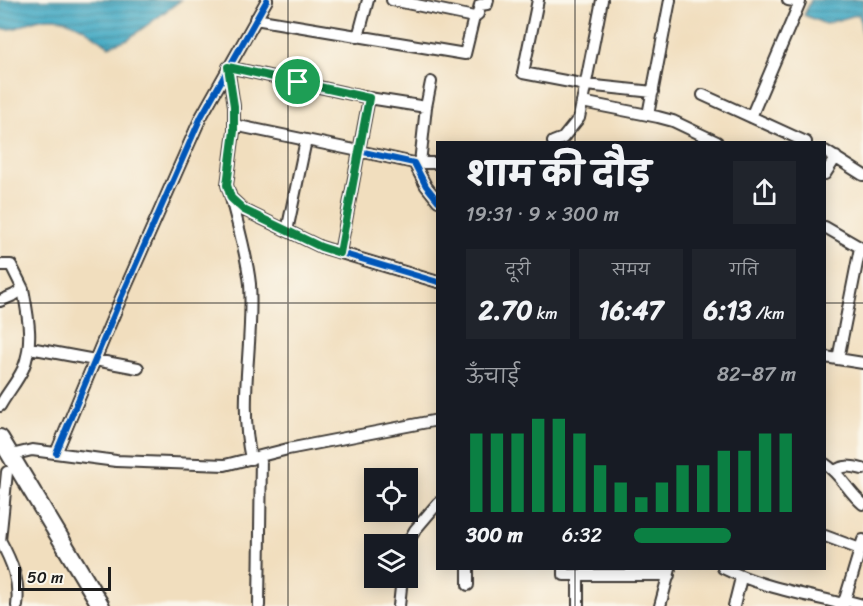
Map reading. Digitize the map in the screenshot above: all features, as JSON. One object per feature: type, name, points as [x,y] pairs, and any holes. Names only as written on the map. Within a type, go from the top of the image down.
[{"type":"main road","points":[[0,438],[10,467],[101,606]]},
{"type":"street","points":[[56,453],[201,117],[267,0]]},
{"type":"street","points":[[358,37],[368,0]]},
{"type":"street","points":[[392,0],[474,17]]},
{"type":"street","points":[[255,19],[465,54],[474,17],[478,14],[480,5],[487,4],[488,0]]},
{"type":"street","points":[[538,0],[523,73],[586,85],[653,92]]},
{"type":"street","points":[[555,141],[563,138],[579,118],[602,0]]},
{"type":"street","points":[[648,115],[670,0]]},
{"type":"street","points":[[751,117],[800,2],[788,0]]},
{"type":"street","points":[[228,67],[369,98],[426,107]]},
{"type":"street","points":[[228,67],[234,106],[234,125],[227,185],[250,283],[245,399],[246,426],[256,457],[260,606]]},
{"type":"street","points":[[431,82],[417,163],[426,186],[436,198]]},
{"type":"street","points":[[703,95],[804,141]]},
{"type":"street","points":[[340,253],[369,98]]},
{"type":"street","points":[[582,102],[673,122],[715,141]]},
{"type":"street","points":[[234,125],[417,163],[436,163]]},
{"type":"street","points":[[287,231],[306,140]]},
{"type":"street","points":[[826,152],[863,175]]},
{"type":"street","points":[[826,172],[836,157]]},
{"type":"street","points":[[231,198],[244,210],[321,247],[436,281]]},
{"type":"street","points":[[826,228],[862,248],[838,359]]},
{"type":"street","points":[[0,264],[11,265],[23,289],[30,332],[30,348],[23,369],[0,406]]},
{"type":"street","points":[[0,301],[23,289]]},
{"type":"street","points":[[30,348],[138,369]]},
{"type":"street","points":[[826,357],[863,363]]},
{"type":"street","points":[[17,606],[19,593],[17,577],[0,540],[10,467],[32,450],[116,461],[225,465],[436,420]]},
{"type":"street","points":[[826,465],[835,471],[844,485],[863,504]]},
{"type":"street","points":[[835,471],[840,467],[849,466],[863,469]]},
{"type":"street","points":[[413,534],[436,505]]},
{"type":"street","points":[[826,536],[861,545],[843,603]]},
{"type":"street","points":[[468,570],[468,585]]},
{"type":"street","points":[[564,570],[564,575],[601,572],[669,572],[660,606]]},
{"type":"street","points":[[727,570],[741,578],[843,603],[863,605]]},
{"type":"street","points":[[578,575],[578,606]]},
{"type":"street","points":[[734,606],[741,578]]},
{"type":"street","points":[[399,606],[401,588]]},
{"type":"water","points":[[0,0],[181,0],[128,39],[109,46],[77,25],[60,19],[35,20],[17,28],[0,29]]},
{"type":"water","points":[[811,0],[863,0],[863,40],[859,14],[825,24],[804,15]]},
{"type":"cycle path","points":[[56,453],[201,117],[267,0]]},
{"type":"cycle path","points":[[436,198],[426,186],[414,163],[359,151],[369,98],[228,67],[234,106],[234,131],[227,185],[231,198],[244,210],[321,247],[436,281]]},
{"type":"route","points":[[228,67],[298,82],[369,98],[340,253],[321,247],[244,210],[231,198],[227,185],[234,131],[234,106],[228,67]]}]
